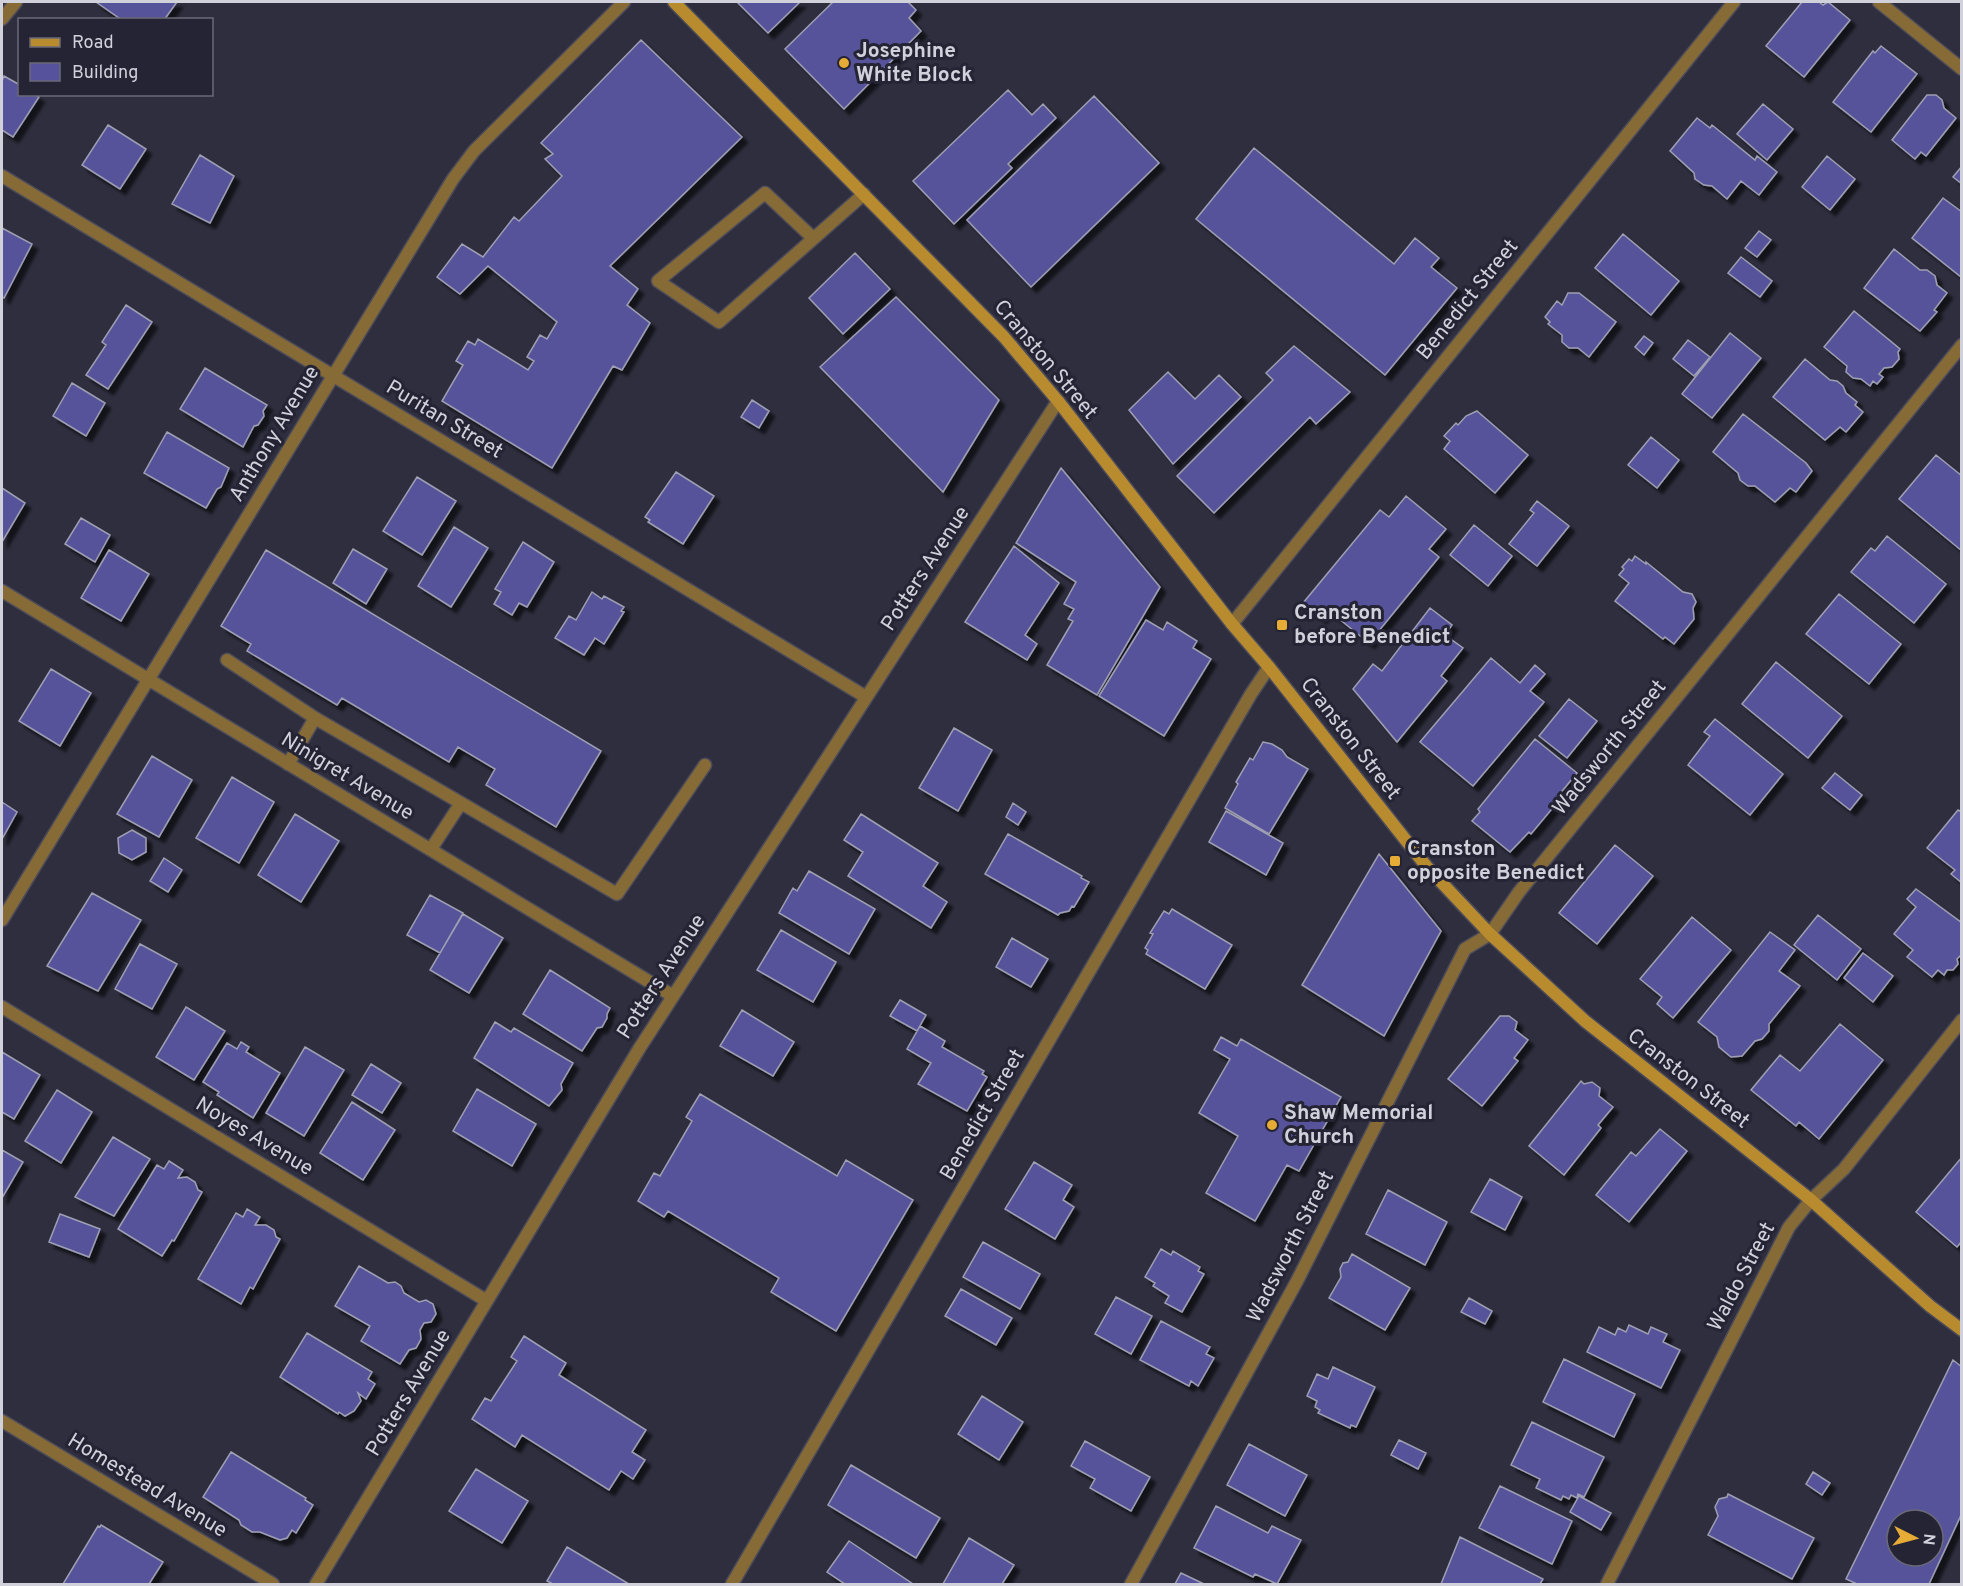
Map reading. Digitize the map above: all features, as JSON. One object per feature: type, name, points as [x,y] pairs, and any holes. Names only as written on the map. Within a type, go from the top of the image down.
[{"type":"main road","name":"Cranston Street","points":[[674,2],[1004,337],[1058,401],[1232,624],[1269,667],[1427,867],[1490,934],[1585,1021],[1810,1200],[1930,1306],[1962,1330]]},
{"type":"street","points":[[2,19],[16,2]]},
{"type":"street","name":"Anthony Avenue","points":[[2,920],[463,164],[624,2]]},
{"type":"street","name":"Benedict Street","points":[[1232,624],[1734,2]]},
{"type":"street","points":[[1879,2],[1962,69]]},
{"type":"street","name":"Puritan Street","points":[[2,176],[866,697]]},
{"type":"street","points":[[813,238],[765,193],[658,281],[719,322],[864,194]]},
{"type":"street","name":"Wadsworth Street","points":[[1131,1584],[1297,1281],[1464,949],[1490,934],[1519,892],[1962,345]]},
{"type":"street","name":"Potters Avenue","points":[[316,1584],[673,996],[1058,401]]},
{"type":"street","name":"Ninigret Avenue","points":[[2,591],[673,996]]},
{"type":"street","points":[[227,660],[315,718],[617,894],[705,765]]},
{"type":"street","name":"Benedict Street","points":[[732,1584],[1221,745],[1269,667]]},
{"type":"street","points":[[288,764],[315,718]]},
{"type":"street","points":[[431,849],[461,803]]},
{"type":"street","name":"Noyes Avenue","points":[[2,1007],[487,1301]]},
{"type":"street","name":"Waldo Street","points":[[1607,1584],[1789,1227],[1810,1200],[1844,1169],[1962,1020]]},
{"type":"street","name":"Homestead Avenue","points":[[2,1421],[273,1584]]},
{"type":"building","points":[[96,2],[177,2],[165,18],[119,18]]},
{"type":"building","points":[[737,2],[800,2],[768,33]]},
{"type":"building","name":"Josephine White Block","points":[[833,2],[908,2],[916,10],[909,18],[921,31],[844,109],[785,49]]},
{"type":"building","points":[[1802,2],[1819,2],[1823,5],[1828,2],[1850,20],[1804,77],[1766,46]]},
{"type":"building","points":[[641,40],[742,137],[610,266],[638,289],[627,305],[650,323],[622,370],[613,366],[552,468],[442,401],[463,365],[456,361],[468,341],[475,345],[478,339],[528,370],[534,361],[527,357],[540,335],[547,339],[557,322],[488,266],[460,294],[437,277],[462,244],[483,257],[514,217],[519,221],[562,176],[545,159],[553,154],[541,143]]},
{"type":"building","points":[[1881,46],[1917,74],[1871,132],[1833,102],[1873,51],[1875,53]]},
{"type":"building","points":[[4,76],[18,84],[18,96],[39,97],[13,137],[2,130],[2,81]]},
{"type":"building","points":[[1008,90],[1032,115],[1043,104],[1056,118],[1008,164],[1012,168],[954,224],[913,181]]},
{"type":"building","points":[[1927,95],[1936,95],[1942,100],[1944,108],[1956,118],[1926,156],[1921,152],[1915,159],[1892,140]]},
{"type":"building","points":[[1094,96],[1159,163],[1031,287],[967,220]]},
{"type":"building","points":[[1763,104],[1793,129],[1767,160],[1737,134]]},
{"type":"building","points":[[1697,118],[1710,128],[1712,125],[1755,160],[1757,156],[1777,172],[1759,195],[1741,181],[1727,199],[1712,186],[1704,185],[1695,179],[1694,173],[1670,151]]},
{"type":"building","points":[[108,125],[146,149],[120,189],[82,165]]},
{"type":"building","points":[[1254,148],[1394,264],[1415,238],[1439,258],[1431,267],[1457,288],[1385,375],[1196,219]]},
{"type":"building","points":[[200,155],[234,176],[210,223],[172,204]]},
{"type":"building","points":[[1827,156],[1855,179],[1830,210],[1802,187]]},
{"type":"building","points":[[1962,166],[1962,184],[1953,177]]},
{"type":"building","points":[[1943,198],[1962,212],[1961,277],[1912,238]]},
{"type":"building","points":[[2,228],[32,244],[4,298],[2,297]]},
{"type":"building","points":[[1759,231],[1771,240],[1757,257],[1745,248]]},
{"type":"building","points":[[1623,234],[1679,281],[1651,315],[1595,268]]},
{"type":"building","points":[[1894,249],[1920,270],[1927,270],[1935,276],[1937,285],[1947,293],[1934,310],[1937,312],[1920,331],[1864,288]]},
{"type":"building","points":[[855,253],[890,289],[843,334],[809,298]]},
{"type":"building","points":[[1741,257],[1772,281],[1760,297],[1728,273]]},
{"type":"building","points":[[1568,293],[1579,293],[1616,322],[1589,357],[1578,348],[1569,348],[1562,342],[1562,335],[1548,324],[1550,322],[1545,317],[1557,301],[1562,305]]},
{"type":"building","points":[[896,297],[999,400],[943,492],[820,367]]},
{"type":"building","points":[[126,305],[152,322],[108,389],[86,375],[106,345],[102,342]]},
{"type":"building","points":[[1854,311],[1900,349],[1899,359],[1892,367],[1884,368],[1879,374],[1883,377],[1877,384],[1873,381],[1870,386],[1861,379],[1853,378],[1846,372],[1847,366],[1824,347]]},
{"type":"building","points":[[1730,333],[1761,358],[1712,418],[1682,394]]},
{"type":"building","points":[[1644,336],[1653,343],[1644,355],[1635,347]]},
{"type":"building","points":[[1688,340],[1710,357],[1694,376],[1673,359]]},
{"type":"building","points":[[1294,346],[1350,392],[1316,424],[1310,417],[1214,513],[1177,476],[1273,380],[1266,373]]},
{"type":"building","points":[[1805,359],[1830,380],[1837,381],[1843,386],[1846,393],[1857,402],[1855,405],[1863,412],[1846,432],[1840,427],[1825,440],[1773,397]]},
{"type":"building","points":[[205,368],[267,405],[263,411],[264,416],[258,425],[254,426],[243,447],[180,409]]},
{"type":"building","points":[[1168,372],[1195,399],[1219,375],[1241,397],[1173,464],[1129,410]]},
{"type":"building","points":[[72,383],[105,403],[86,436],[53,416]]},
{"type":"building","points":[[752,400],[769,411],[759,428],[741,417]]},
{"type":"building","points":[[1477,411],[1528,455],[1495,493],[1444,449],[1450,441],[1444,436],[1456,423],[1458,425],[1466,416]]},
{"type":"building","points":[[1743,414],[1806,463],[1812,471],[1796,492],[1790,488],[1775,502],[1755,486],[1748,486],[1740,480],[1738,473],[1713,452]]},
{"type":"building","points":[[167,432],[229,468],[221,487],[217,489],[206,508],[144,473]]},
{"type":"building","points":[[1651,437],[1679,460],[1657,488],[1628,465]]},
{"type":"building","points":[[1936,455],[1962,476],[1962,551],[1899,499]]},
{"type":"building","points":[[1061,468],[1160,587],[1097,695],[1047,665],[1073,621],[1068,619],[1074,609],[1064,604],[1076,582],[1016,543]]},
{"type":"building","points":[[676,472],[714,496],[683,544],[648,522],[650,520],[645,517]]},
{"type":"building","points":[[417,477],[456,501],[422,555],[383,531]]},
{"type":"building","points":[[2,488],[25,503],[2,542]]},
{"type":"building","points":[[1406,496],[1446,529],[1429,549],[1439,557],[1369,643],[1328,610],[1321,618],[1303,603],[1380,510],[1389,517]]},
{"type":"building","points":[[1537,501],[1569,526],[1537,566],[1509,544],[1534,513],[1530,510]]},
{"type":"building","points":[[81,518],[110,535],[95,562],[65,544]]},
{"type":"building","points":[[1474,525],[1512,556],[1488,586],[1450,555]]},
{"type":"building","points":[[454,527],[488,548],[451,607],[418,586]]},
{"type":"building","points":[[1887,536],[1946,584],[1914,623],[1851,572],[1871,548],[1875,551]]},
{"type":"building","points":[[523,542],[554,562],[527,607],[519,603],[512,615],[494,604],[501,592],[495,589]]},
{"type":"building","points":[[1014,546],[1059,583],[1025,635],[1037,644],[1027,660],[965,622]]},
{"type":"building","points":[[353,549],[387,569],[366,604],[333,583]]},
{"type":"building","points":[[109,550],[149,574],[121,621],[81,598]]},
{"type":"building","points":[[266,550],[601,751],[556,827],[486,785],[495,769],[458,747],[449,762],[342,698],[337,705],[247,651],[251,644],[221,626]]},
{"type":"building","points":[[1635,556],[1683,592],[1692,594],[1696,602],[1693,608],[1694,619],[1674,644],[1665,637],[1663,639],[1615,601],[1629,583],[1619,575],[1624,569],[1622,567],[1629,559],[1632,561]]},
{"type":"building","points":[[592,592],[602,599],[604,596],[624,607],[621,611],[624,612],[604,644],[595,638],[584,655],[555,638],[569,616],[576,620]]},
{"type":"building","points":[[1839,594],[1901,644],[1869,684],[1806,634]]},
{"type":"building","points":[[1430,608],[1452,625],[1445,635],[1463,648],[1441,676],[1447,681],[1397,742],[1353,689],[1373,664],[1382,671]]},
{"type":"building","points":[[1146,620],[1163,630],[1167,622],[1197,641],[1193,648],[1211,659],[1164,736],[1099,696]]},
{"type":"building","points":[[1491,658],[1520,683],[1535,665],[1545,674],[1530,691],[1544,702],[1473,786],[1420,742]]},
{"type":"building","points":[[1776,662],[1842,716],[1808,758],[1742,704]]},
{"type":"building","points":[[51,669],[91,693],[60,746],[19,721]]},
{"type":"building","points":[[1569,699],[1597,721],[1567,758],[1539,736]]},
{"type":"building","points":[[1715,719],[1783,774],[1750,815],[1688,765],[1710,736],[1704,732]]},
{"type":"building","points":[[954,728],[992,750],[958,811],[919,788]]},
{"type":"building","points":[[1535,739],[1577,773],[1553,802],[1556,804],[1531,834],[1529,832],[1510,852],[1472,821],[1480,812],[1478,809]]},
{"type":"building","points":[[1263,742],[1282,750],[1287,757],[1308,769],[1269,834],[1225,808],[1238,784],[1236,782],[1250,758],[1253,760]]},
{"type":"building","points":[[152,756],[192,780],[159,837],[117,814]]},
{"type":"building","points":[[1835,773],[1862,795],[1850,810],[1822,788]]},
{"type":"building","points":[[232,777],[274,802],[239,863],[196,838]]},
{"type":"building","points":[[2,802],[17,812],[2,839]]},
{"type":"building","points":[[1013,803],[1026,812],[1018,825],[1006,817]]},
{"type":"building","points":[[1958,810],[1962,812],[1962,883],[1951,874],[1955,870],[1927,848]]},
{"type":"building","points":[[1226,811],[1283,843],[1266,875],[1209,842]]},
{"type":"building","points":[[295,814],[339,841],[301,902],[258,875]]},
{"type":"building","points":[[861,814],[938,863],[923,886],[947,902],[931,928],[848,876],[863,852],[844,840]]},
{"type":"building","points":[[132,830],[146,838],[146,852],[132,860],[119,853],[118,838]]},
{"type":"building","points":[[1008,834],[1089,882],[1074,907],[1058,915],[985,874]]},
{"type":"building","points":[[1615,845],[1653,876],[1597,944],[1559,913]]},
{"type":"building","points":[[1379,854],[1441,931],[1384,1036],[1302,985]]},
{"type":"building","points":[[164,858],[182,870],[168,892],[150,881]]},
{"type":"building","points":[[809,871],[875,909],[849,954],[779,913],[793,888],[797,891]]},
{"type":"building","points":[[1916,889],[1962,923],[1962,954],[1957,959],[1958,964],[1953,970],[1947,970],[1944,975],[1938,970],[1932,977],[1907,957],[1913,950],[1894,934],[1916,907],[1907,899]]},
{"type":"building","points":[[92,893],[141,920],[98,991],[47,966]]},
{"type":"building","points":[[430,895],[463,913],[440,953],[407,935]]},
{"type":"building","points":[[1172,909],[1232,945],[1205,989],[1146,954],[1148,950],[1145,948],[1153,934],[1150,933],[1164,911],[1169,914]]},
{"type":"building","points":[[463,914],[503,938],[469,993],[430,970]]},
{"type":"building","points":[[1818,915],[1861,949],[1837,980],[1794,945]]},
{"type":"building","points":[[1692,917],[1731,950],[1673,1018],[1657,1004],[1662,997],[1640,979]]},
{"type":"building","points":[[781,930],[836,962],[813,1002],[757,970]]},
{"type":"building","points":[[1770,932],[1795,950],[1779,971],[1800,986],[1769,1024],[1769,1031],[1762,1039],[1755,1041],[1742,1056],[1731,1057],[1719,1047],[1717,1037],[1698,1022]]},
{"type":"building","points":[[1012,938],[1048,959],[1031,987],[996,967]]},
{"type":"building","points":[[140,944],[177,964],[152,1009],[115,989]]},
{"type":"building","points":[[1863,953],[1893,976],[1873,1002],[1844,978]]},
{"type":"building","points":[[550,970],[610,1008],[602,1027],[597,1028],[582,1051],[523,1014]]},
{"type":"building","points":[[900,1000],[926,1015],[917,1031],[890,1016]]},
{"type":"building","points":[[186,1007],[225,1031],[194,1080],[156,1057]]},
{"type":"building","points":[[742,1010],[794,1042],[773,1076],[720,1046]]},
{"type":"building","points":[[1500,1016],[1509,1016],[1517,1022],[1515,1030],[1528,1040],[1514,1058],[1518,1061],[1482,1106],[1448,1079]]},
{"type":"building","points":[[495,1022],[511,1032],[514,1028],[573,1063],[561,1084],[562,1090],[549,1106],[474,1058]]},
{"type":"building","points":[[1840,1024],[1883,1060],[1819,1139],[1799,1122],[1796,1126],[1751,1090],[1780,1055],[1800,1071]]},
{"type":"building","points":[[920,1026],[945,1041],[942,1047],[984,1071],[982,1074],[987,1077],[967,1111],[918,1084],[931,1063],[907,1049]]},
{"type":"building","name":"Shaw Memorial Church","points":[[1221,1037],[1237,1046],[1241,1039],[1341,1097],[1299,1171],[1287,1165],[1255,1221],[1206,1193],[1238,1136],[1199,1113],[1230,1059],[1214,1050]]},
{"type":"building","points":[[241,1042],[249,1047],[246,1052],[280,1073],[253,1118],[217,1095],[219,1092],[203,1082],[227,1043],[237,1049]]},
{"type":"building","points":[[305,1047],[344,1070],[304,1136],[266,1113]]},
{"type":"building","points":[[2,1052],[40,1075],[14,1119],[2,1112]]},
{"type":"building","points":[[371,1064],[401,1083],[382,1113],[352,1095]]},
{"type":"building","points":[[1581,1081],[1584,1084],[1592,1082],[1600,1088],[1599,1096],[1613,1107],[1598,1125],[1601,1128],[1564,1175],[1529,1146]]},
{"type":"building","points":[[477,1089],[536,1124],[512,1166],[453,1131]]},
{"type":"building","points":[[57,1090],[92,1112],[61,1163],[25,1141]]},
{"type":"building","points":[[700,1094],[837,1176],[846,1160],[913,1200],[836,1331],[771,1292],[779,1278],[668,1211],[664,1217],[638,1201],[654,1173],[660,1176],[692,1121],[686,1117]]},
{"type":"building","points":[[352,1102],[395,1130],[363,1180],[320,1153]]},
{"type":"building","points":[[1660,1129],[1687,1151],[1629,1222],[1596,1195],[1631,1152],[1636,1156]]},
{"type":"building","points":[[113,1137],[150,1159],[114,1216],[75,1197]]},
{"type":"building","points":[[2,1150],[23,1162],[2,1198]]},
{"type":"building","points":[[1962,1157],[1962,1241],[1957,1247],[1916,1212]]},
{"type":"building","points":[[169,1161],[183,1170],[178,1178],[187,1177],[195,1182],[198,1190],[202,1192],[174,1241],[172,1240],[162,1256],[118,1229],[157,1165],[164,1169]]},
{"type":"building","points":[[1034,1162],[1072,1185],[1063,1200],[1074,1207],[1055,1239],[1005,1209]]},
{"type":"building","points":[[1490,1179],[1522,1197],[1505,1230],[1471,1212]]},
{"type":"building","points":[[1388,1190],[1447,1222],[1425,1265],[1366,1234]]},
{"type":"building","points":[[247,1209],[260,1217],[255,1225],[266,1225],[274,1230],[276,1237],[280,1239],[253,1289],[250,1287],[241,1304],[198,1279],[236,1213],[243,1217]]},
{"type":"building","points":[[60,1214],[100,1229],[89,1257],[49,1242]]},
{"type":"building","points":[[983,1242],[1040,1274],[1020,1309],[963,1277]]},
{"type":"building","points":[[1161,1249],[1171,1255],[1173,1251],[1200,1267],[1198,1271],[1204,1274],[1182,1312],[1165,1303],[1169,1296],[1153,1286],[1155,1283],[1145,1277]]},
{"type":"building","points":[[1352,1254],[1410,1288],[1385,1330],[1329,1298],[1341,1277],[1340,1269],[1343,1263],[1348,1262]]},
{"type":"building","points":[[359,1266],[388,1283],[395,1282],[401,1286],[404,1293],[419,1302],[426,1300],[433,1304],[436,1314],[431,1322],[424,1323],[420,1330],[421,1339],[416,1348],[409,1350],[400,1364],[361,1341],[370,1326],[335,1306]]},
{"type":"building","points":[[961,1289],[1012,1318],[996,1345],[945,1316]]},
{"type":"building","points":[[1116,1297],[1152,1316],[1131,1354],[1095,1334]]},
{"type":"building","points":[[1469,1298],[1492,1311],[1485,1324],[1461,1312]]},
{"type":"building","points":[[1161,1321],[1210,1347],[1206,1354],[1214,1358],[1198,1386],[1191,1381],[1189,1386],[1140,1360]]},
{"type":"building","points":[[1629,1325],[1648,1334],[1651,1327],[1667,1334],[1663,1342],[1680,1350],[1661,1388],[1587,1352],[1599,1327],[1615,1335],[1618,1328],[1626,1332]]},
{"type":"building","points":[[307,1333],[372,1372],[368,1379],[375,1384],[366,1399],[358,1393],[361,1401],[354,1411],[345,1416],[339,1412],[338,1414],[280,1377]]},
{"type":"building","points":[[524,1336],[566,1363],[559,1375],[646,1430],[632,1452],[645,1460],[633,1479],[621,1471],[609,1490],[522,1435],[515,1447],[472,1419],[485,1398],[491,1401],[517,1361],[511,1357]]},
{"type":"building","points":[[1564,1359],[1635,1394],[1614,1437],[1543,1402]]},
{"type":"building","points":[[1953,1360],[1962,1367],[1962,1513],[1945,1550],[1945,1508],[1885,1508],[1885,1568],[1936,1568],[1929,1584],[1857,1584],[1846,1579]]},
{"type":"building","points":[[1333,1367],[1375,1387],[1356,1427],[1351,1425],[1350,1428],[1318,1413],[1320,1410],[1315,1407],[1317,1401],[1307,1396],[1317,1374],[1328,1379]]},
{"type":"building","points":[[982,1396],[1023,1422],[999,1460],[958,1434]]},
{"type":"building","points":[[1532,1422],[1604,1457],[1584,1497],[1578,1494],[1577,1498],[1571,1495],[1569,1499],[1563,1496],[1561,1500],[1536,1488],[1540,1479],[1511,1465]]},
{"type":"building","points":[[1399,1440],[1426,1453],[1418,1469],[1391,1455]]},
{"type":"building","points":[[1085,1441],[1150,1477],[1131,1511],[1090,1488],[1095,1479],[1071,1466]]},
{"type":"building","points":[[1249,1444],[1307,1475],[1285,1516],[1227,1485]]},
{"type":"building","points":[[231,1452],[306,1498],[305,1500],[313,1505],[296,1533],[292,1530],[287,1538],[280,1540],[260,1532],[252,1532],[241,1525],[239,1520],[203,1497]]},
{"type":"building","points":[[851,1465],[940,1518],[916,1558],[828,1505]]},
{"type":"building","points":[[476,1469],[528,1501],[502,1543],[449,1511]]},
{"type":"building","points":[[1813,1472],[1830,1483],[1822,1495],[1806,1484]]},
{"type":"building","points":[[1500,1486],[1572,1521],[1552,1564],[1479,1528]]},
{"type":"building","points":[[1728,1494],[1814,1538],[1792,1579],[1708,1535],[1718,1516],[1715,1507],[1719,1499],[1727,1497]]},
{"type":"building","points":[[1579,1496],[1611,1513],[1601,1530],[1570,1512]]},
{"type":"building","points":[[1216,1506],[1268,1533],[1272,1526],[1301,1540],[1277,1584],[1255,1574],[1253,1577],[1194,1548]]},
{"type":"building","points":[[101,1525],[163,1562],[149,1584],[63,1584],[98,1526]]},
{"type":"building","points":[[1460,1537],[1543,1579],[1540,1584],[1441,1584]]},
{"type":"building","points":[[969,1538],[1014,1565],[1002,1584],[943,1584]]},
{"type":"building","points":[[849,1541],[913,1584],[845,1584],[827,1572]]},
{"type":"building","points":[[567,1547],[629,1584],[553,1584],[547,1581]]},
{"type":"building","points":[[1181,1573],[1204,1584],[1175,1584]]},
{"type":"place","name":"Josephine White Block","points":[[844,63]]},
{"type":"place","name":"Cranston before Benedict","points":[[1282,625]]},
{"type":"place","name":"Cranston opposite Benedict","points":[[1395,861]]},
{"type":"place","name":"Shaw Memorial Church","points":[[1272,1125]]}]
